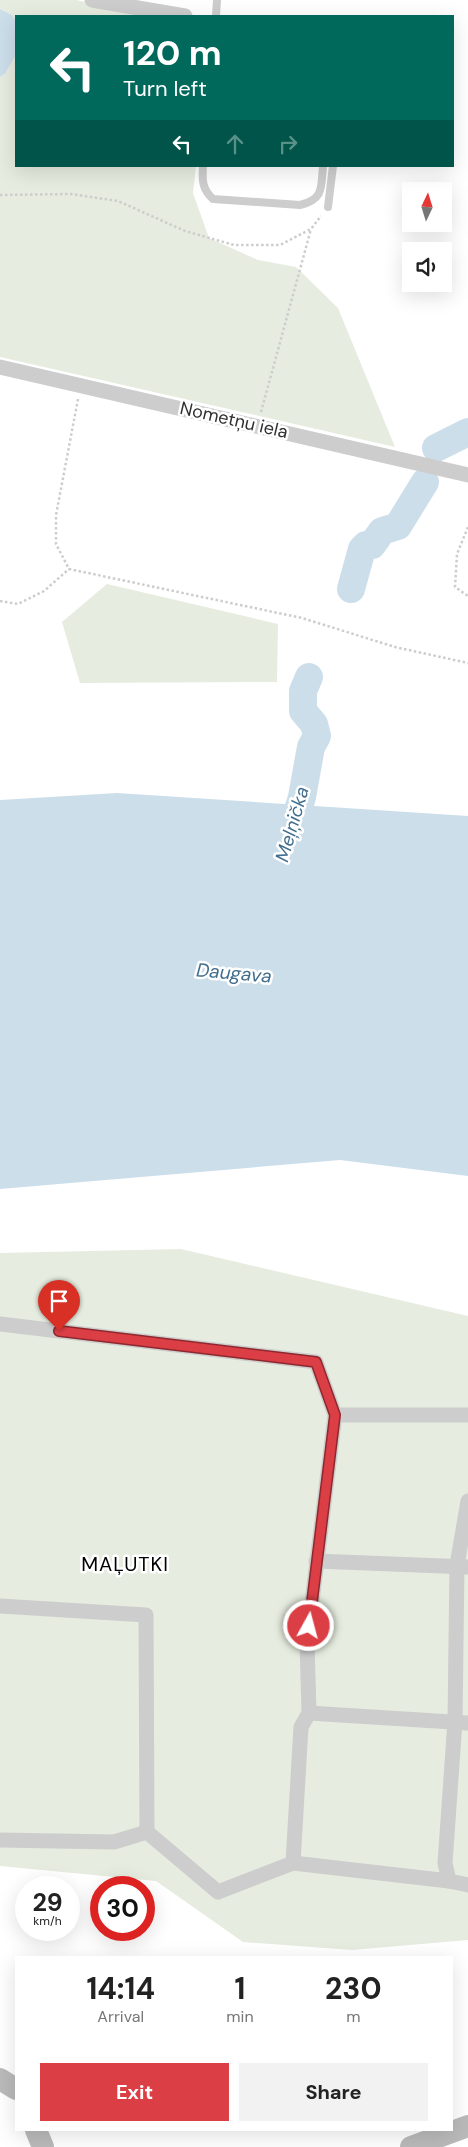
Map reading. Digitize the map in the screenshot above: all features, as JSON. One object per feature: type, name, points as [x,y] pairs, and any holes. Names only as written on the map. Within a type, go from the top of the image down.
[{"type":"main road","points":[[0,2079],[15,2088]]},
{"type":"main road","points":[[410,2147],[468,2126]]},
{"type":"main road","points":[[36,2131],[43,2147]]},
{"type":"street","points":[[92,0],[179,15]]},
{"type":"street","name":"Nometņu iela","points":[[0,367],[468,475]]},
{"type":"street","points":[[0,1324],[316,1362],[335,1415],[307,1642],[309,1713],[301,1727],[293,1863]]},
{"type":"street","points":[[335,1415],[468,1416]]},
{"type":"street","points":[[449,1881],[445,1863],[461,1722],[463,1566],[468,1501]]},
{"type":"street","points":[[316,1561],[463,1566]]},
{"type":"street","points":[[0,1606],[146,1615],[147,1832],[218,1892],[293,1863],[449,1881],[467,1888]]},
{"type":"street","points":[[309,1713],[461,1722]]},
{"type":"street","points":[[0,1840],[114,1842],[147,1832]]},
{"type":"lane","points":[[216,15],[217,0]]},
{"type":"lane","points":[[203,167],[202,182],[206,192],[213,199],[300,205],[312,202],[321,189],[323,167]]},
{"type":"lane","points":[[328,207],[333,167]]},
{"type":"path","points":[[0,195],[71,194],[118,201],[185,231],[234,245],[280,245],[311,229]]},
{"type":"path","points":[[257,426],[311,229],[328,207]]},
{"type":"path","points":[[69,569],[56,544],[56,515],[81,385]]},
{"type":"path","points":[[468,527],[457,554],[455,587],[468,596]]},
{"type":"path","points":[[0,601],[18,604],[44,591],[69,569]]},
{"type":"path","points":[[69,569],[302,618],[395,647],[468,663]]},
{"type":"shaded area","points":[[0,0],[76,0],[146,15],[15,15],[15,20],[12,15],[0,9]]},
{"type":"shaded area","points":[[15,57],[15,167],[196,167],[193,193],[209,238],[258,260],[296,267],[338,308],[395,447],[0,357],[0,77],[5,74]]},
{"type":"shaded area","points":[[107,584],[278,624],[277,682],[80,683],[62,622]]},
{"type":"shaded area","points":[[181,1249],[468,1316],[468,1940],[352,1950],[243,1942],[155,1881],[155,1876],[104,1876],[0,1866],[0,1253]]},
{"type":"water","points":[[0,9],[12,15],[15,20],[15,57],[5,74],[0,77]]},
{"type":"water","name":"Daugava","points":[[117,793],[468,816],[468,1176],[340,1160],[0,1189],[0,800]]},
{"type":"waterway","name":"Meļņička","points":[[436,448],[468,432]]},
{"type":"waterway","name":"Meļņička","points":[[351,589],[362,549],[366,545],[372,545],[382,531],[398,526],[425,482]]},
{"type":"waterway","name":"Meļņička","points":[[289,840],[302,797],[311,747],[317,736],[314,724],[303,711],[303,691],[309,677]]},
{"type":"district","name":"MAĻUTKI","points":[[125,1564]]},
{"type":"route","points":[[59,1331],[316,1362],[335,1415],[309,1626]]}]
